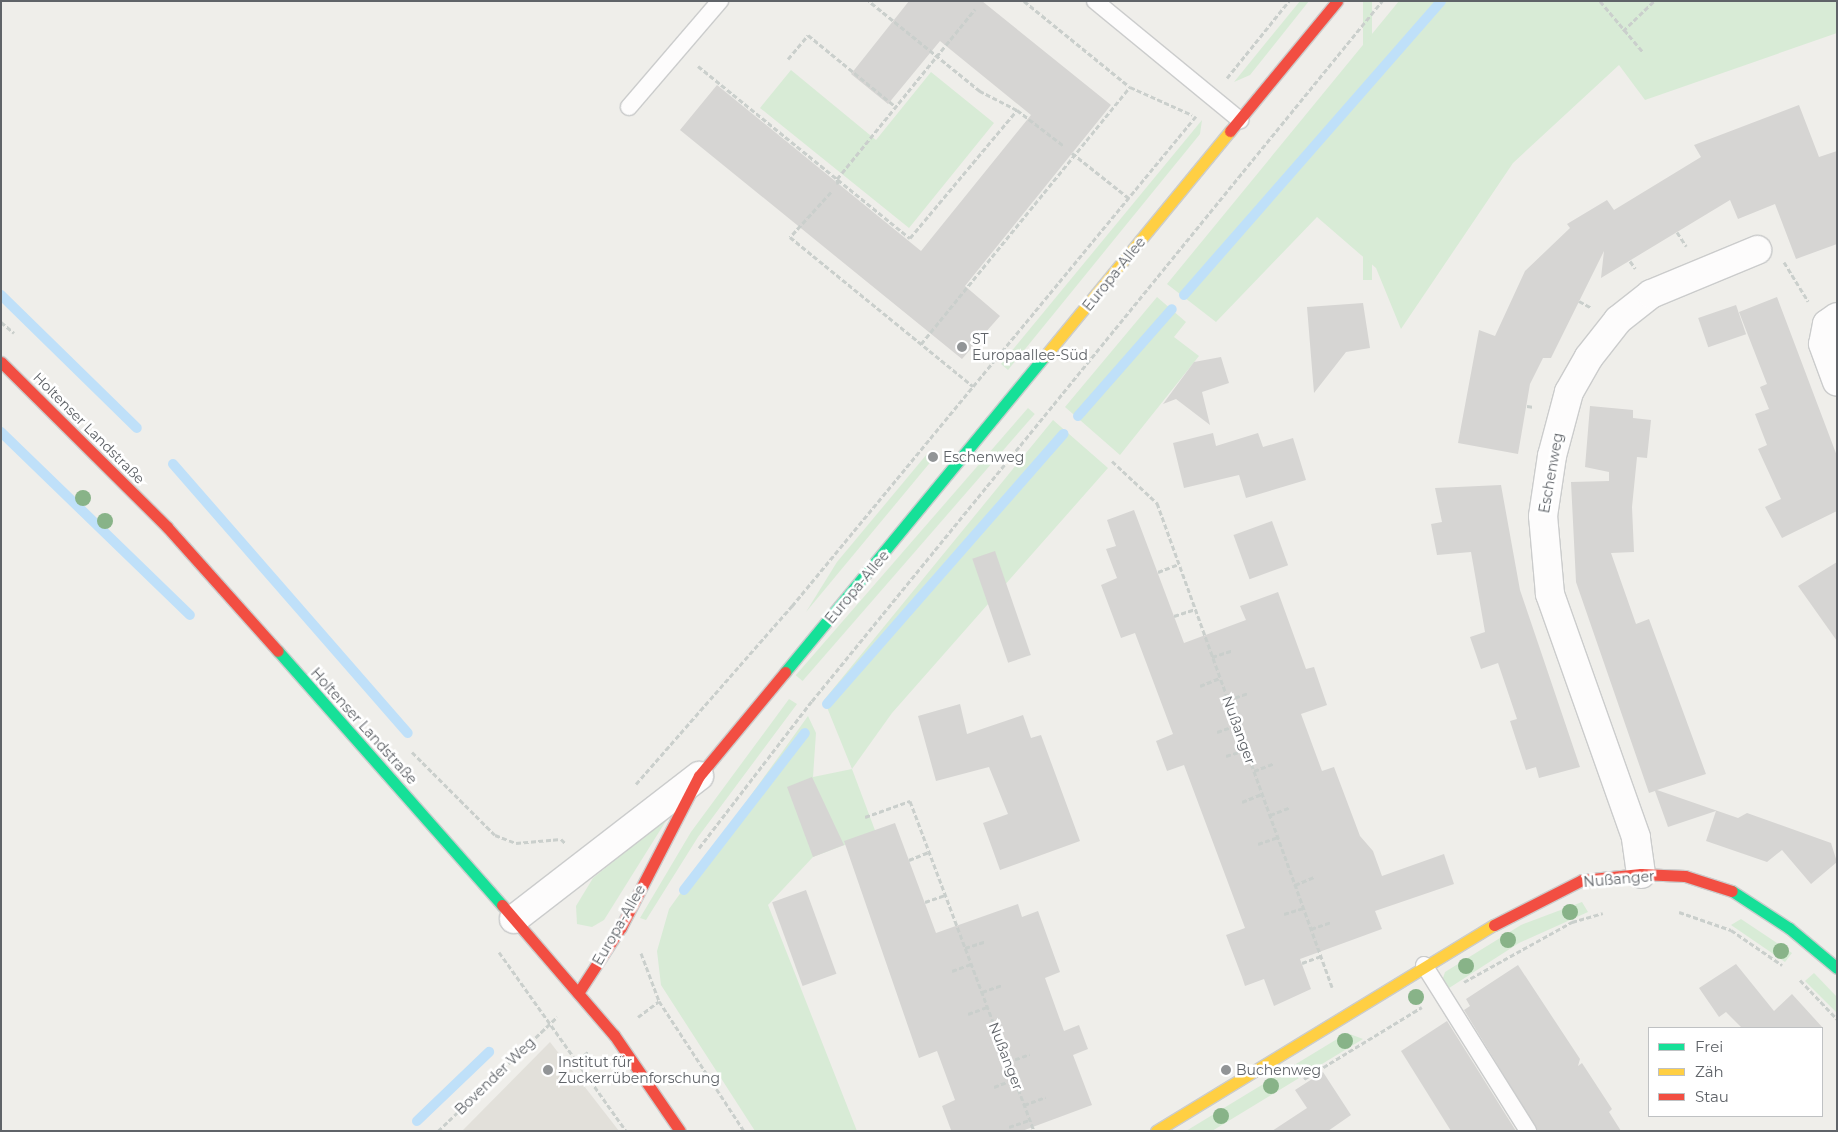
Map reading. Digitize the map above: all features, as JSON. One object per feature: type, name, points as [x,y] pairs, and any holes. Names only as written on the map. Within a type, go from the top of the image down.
[{"type":"street","name":"Europa-Allee","points":[[578,993],[621,927],[699,776],[1337,1]]},
{"type":"street","name":"Eschenweg","points":[[1641,874],[1633,828],[1550,594],[1543,516],[1552,456],[1569,392],[1589,357],[1618,320],[1651,294],[1757,250]]},
{"type":"street","points":[[1832,321],[1825,357],[1837,382]]},
{"type":"street","name":"Holtenser Landstraße","points":[[1,362],[167,527],[514,919],[614,1035],[680,1131]]},
{"type":"street","name":"Europa-Allee","points":[[514,919],[699,776]]},
{"type":"street","name":"Nußanger","points":[[1156,1131],[1424,965],[1549,893],[1582,880],[1641,874],[1685,876],[1734,892],[1789,928],[1837,968]]},
{"type":"lane","points":[[629,107],[720,1]]},
{"type":"lane","points":[[1095,1],[1240,120]]},
{"type":"lane","points":[[1424,965],[1528,1131]]},
{"type":"path","points":[[869,1],[980,91],[1017,110],[1064,146]]},
{"type":"path","points":[[1024,1],[1130,87],[1195,117]]},
{"type":"path","points":[[628,792],[792,606],[1289,1]]},
{"type":"path","points":[[694,856],[818,695],[1382,1]]},
{"type":"path","points":[[1600,1],[1623,31],[1643,52]]},
{"type":"path","points":[[1623,31],[1654,1]]},
{"type":"path","points":[[837,179],[975,9]]},
{"type":"path","points":[[788,59],[808,34],[896,107]]},
{"type":"path","points":[[678,50],[910,238],[1017,110]]},
{"type":"path","points":[[922,344],[1130,87]]},
{"type":"path","points":[[837,179],[838,184]]},
{"type":"path","points":[[831,192],[790,237],[973,386]]},
{"type":"path","points":[[1757,250],[1789,264],[1812,309],[1832,321]]},
{"type":"path","name":"Nußanger","points":[[1112,461],[1155,500],[1321,956],[1345,1015]]},
{"type":"path","points":[[1158,572],[1179,564]]},
{"type":"path","points":[[1174,616],[1195,609]]},
{"type":"path","points":[[1212,657],[1232,650]]},
{"type":"path","points":[[1200,686],[1220,678]]},
{"type":"path","points":[[1228,700],[1248,693]]},
{"type":"path","points":[[1217,732],[1237,725]]},
{"type":"path","points":[[1226,756],[1246,750]]},
{"type":"path","points":[[1254,771],[1275,763]]},
{"type":"path","points":[[1242,802],[1262,794]]},
{"type":"path","name":"Nußanger","points":[[865,817],[910,802],[1034,1131]]},
{"type":"path","points":[[1270,814],[1291,807]]},
{"type":"path","points":[[561,839],[570,835]]},
{"type":"path","points":[[1258,844],[1278,837]]},
{"type":"path","points":[[909,860],[929,852]]},
{"type":"path","points":[[1295,885],[1314,877]]},
{"type":"path","points":[[925,902],[945,895]]},
{"type":"path","points":[[1284,914],[1304,908]]},
{"type":"path","points":[[1679,912],[1731,930],[1786,968]]},
{"type":"path","points":[[1301,1080],[1443,995],[1572,922],[1603,913]]},
{"type":"path","points":[[1312,929],[1331,922]]},
{"type":"path","points":[[965,948],[986,941]]},
{"type":"path","points":[[643,956],[646,948]]},
{"type":"path","points":[[1302,963],[1321,956]]},
{"type":"path","points":[[952,971],[971,964]]},
{"type":"path","points":[[1793,973],[1837,1018]]},
{"type":"path","points":[[982,992],[1002,985]]},
{"type":"path","points":[[659,1001],[744,1131]]},
{"type":"path","points":[[968,1014],[988,1008]]},
{"type":"path","name":"Bovender Weg","points":[[438,1131],[552,1022],[626,1131]]},
{"type":"path","points":[[1008,1062],[1030,1054]]},
{"type":"path","points":[[994,1087],[1015,1079]]},
{"type":"path","points":[[1024,1105],[1046,1098]]},
{"type":"path","points":[[1009,1127],[1030,1120]]},
{"type":"shaded area","name":"Institut für Zuckerrübenforschung","points":[[550,1042],[619,1131],[462,1131]]},
{"type":"green space","points":[[1300,1],[1309,1],[1250,75],[1234,82]]},
{"type":"green space","points":[[1363,1],[1372,1],[1372,280],[1363,280]]},
{"type":"green space","points":[[1399,1],[1837,1],[1837,33],[1645,100],[1619,65],[1513,163],[1401,329],[1376,268],[1317,217],[1216,322],[1167,284]]},
{"type":"green space","points":[[791,70],[876,140],[931,72],[994,123],[909,228],[760,108]]},
{"type":"green space","points":[[1202,120],[1200,134],[1008,370],[1001,364]]},
{"type":"green space","points":[[1157,297],[1186,322],[1174,337],[1199,356],[1120,455],[1065,407]]},
{"type":"green space","points":[[1028,408],[1035,414],[803,681],[796,675]]},
{"type":"green space","points":[[1053,420],[1108,468],[892,713],[852,769],[824,700]]},
{"type":"green space","points":[[927,454],[933,459],[806,612],[837,562]]},
{"type":"green space","points":[[789,699],[797,704],[698,837],[646,920],[640,918],[691,832]]},
{"type":"green space","points":[[808,716],[816,733],[813,777],[852,769],[876,833],[813,857],[768,905],[857,1131],[755,1131],[661,985],[657,951],[669,909]]},
{"type":"green space","points":[[669,816],[604,920],[592,927],[577,924],[576,906],[593,878]]},
{"type":"green space","points":[[1582,902],[1588,912],[1519,943],[1446,990],[1441,984],[1445,972],[1521,925]]},
{"type":"green space","points":[[1741,919],[1792,953],[1785,962],[1731,925]]},
{"type":"green space","points":[[1814,973],[1837,997],[1837,1013],[1805,981]]},
{"type":"green space","points":[[1347,1033],[1363,1039],[1212,1131],[1186,1131]]},
{"type":"building","points":[[909,1],[982,1],[1111,105],[965,286],[1000,316],[962,359],[680,130],[717,85],[921,251],[1031,115],[940,41],[888,104],[851,74]]},
{"type":"building","points":[[1799,105],[1819,157],[1837,151],[1837,244],[1796,259],[1775,204],[1738,219],[1730,200],[1601,278],[1604,251],[1551,358],[1543,358],[1530,384],[1518,454],[1458,443],[1479,330],[1495,336],[1525,271],[1570,228],[1567,224],[1607,200],[1614,210],[1701,157],[1694,145]]},
{"type":"building","points":[[1777,297],[1837,456],[1837,511],[1782,538],[1765,507],[1781,499],[1758,449],[1767,445],[1755,414],[1769,409],[1760,387],[1767,384],[1739,312]]},
{"type":"building","points":[[1363,303],[1370,348],[1346,352],[1314,393],[1307,307]]},
{"type":"building","points":[[1736,305],[1746,334],[1708,347],[1698,318]]},
{"type":"building","points":[[1221,357],[1229,383],[1202,392],[1210,425],[1176,399],[1163,404],[1194,362]]},
{"type":"building","points":[[1590,406],[1633,410],[1633,418],[1651,420],[1647,458],[1637,457],[1632,507],[1634,552],[1611,553],[1636,624],[1649,619],[1706,774],[1657,790],[1738,818],[1747,813],[1831,843],[1837,862],[1811,884],[1782,850],[1767,862],[1706,841],[1716,811],[1668,827],[1655,791],[1649,793],[1576,582],[1571,482],[1609,481],[1609,472],[1585,467]]},
{"type":"building","points":[[1213,433],[1216,446],[1258,433],[1263,447],[1293,438],[1306,480],[1246,498],[1239,475],[1184,488],[1173,443]]},
{"type":"building","points":[[1501,485],[1520,590],[1580,767],[1539,778],[1536,767],[1526,770],[1510,721],[1517,719],[1498,663],[1481,669],[1470,637],[1485,632],[1471,552],[1437,555],[1431,524],[1442,522],[1435,488]]},
{"type":"building","points":[[1134,510],[1184,643],[1246,620],[1240,606],[1278,592],[1306,669],[1314,667],[1327,705],[1301,714],[1322,771],[1334,767],[1360,836],[1373,851],[1382,876],[1444,854],[1454,884],[1375,911],[1382,929],[1300,959],[1311,989],[1274,1006],[1264,979],[1245,986],[1226,935],[1245,928],[1184,765],[1167,771],[1156,741],[1173,734],[1135,633],[1121,638],[1101,585],[1117,578],[1106,549],[1116,546],[1107,520]]},
{"type":"building","points":[[1272,521],[1288,565],[1250,579],[1233,535]]},
{"type":"building","points":[[995,551],[1031,655],[1008,663],[972,559]]},
{"type":"building","points":[[1837,562],[1837,641],[1798,586]]},
{"type":"building","points":[[960,704],[967,734],[1023,715],[1031,738],[1041,735],[1080,841],[1000,870],[983,823],[1008,814],[989,767],[936,781],[918,716]]},
{"type":"building","points":[[812,777],[844,845],[813,857],[787,787]]},
{"type":"building","points":[[895,823],[936,933],[1018,904],[1022,917],[1038,911],[1060,972],[1045,978],[1064,1031],[1079,1025],[1088,1049],[1073,1055],[1092,1105],[1022,1131],[951,1130],[942,1106],[955,1100],[937,1051],[919,1058],[844,841]]},
{"type":"building","points":[[806,890],[836,974],[803,986],[772,902]]},
{"type":"building","points":[[1736,964],[1774,1011],[1792,994],[1822,1027],[1741,1027],[1726,1012],[1719,1017],[1699,988]]},
{"type":"building","points":[[1518,965],[1580,1059],[1578,1066],[1582,1063],[1612,1109],[1609,1112],[1621,1131],[1538,1131],[1464,1010],[1470,1006],[1466,999]]},
{"type":"building","points":[[1447,1021],[1516,1131],[1451,1131],[1401,1051]]},
{"type":"building","points":[[1323,1072],[1351,1115],[1328,1131],[1272,1131],[1307,1108],[1295,1090]]},
{"type":"waterway","points":[[1184,295],[1441,1]]},
{"type":"waterway","points":[[1,295],[137,428]]},
{"type":"waterway","points":[[1078,416],[1172,309]]},
{"type":"waterway","points":[[1,432],[190,615]]},
{"type":"waterway","points":[[827,704],[1063,434]]},
{"type":"waterway","points":[[173,464],[408,733]]},
{"type":"waterway","points":[[684,890],[805,733]]},
{"type":"waterway","points":[[417,1121],[489,1052]]},
{"type":"traffic: fast","points":[[785,672],[1045,356]]},
{"type":"traffic: fast","points":[[278,651],[502,905]]},
{"type":"traffic: fast","points":[[1732,891],[1789,928],[1837,968]]},
{"type":"traffic: slow","points":[[1045,356],[1230,131]]},
{"type":"traffic: slow","points":[[1156,1131],[1494,925]]},
{"type":"traffic: jam","points":[[1230,131],[1337,1]]},
{"type":"traffic: jam","points":[[1,362],[167,527],[278,651]]},
{"type":"traffic: jam","points":[[578,993],[621,927],[699,776],[785,672]]},
{"type":"traffic: jam","points":[[1494,925],[1582,880],[1641,874],[1685,876],[1732,891]]},
{"type":"traffic: jam","points":[[502,905],[614,1035],[680,1131]]},
{"type":"place","name":"ST Europaallee-Süd","points":[[962,347]]},
{"type":"place","name":"Eschenweg","points":[[933,457]]},
{"type":"place","name":"Institut für Zuckerrübenforschung","points":[[548,1070]]},
{"type":"place","name":"Buchenweg","points":[[1226,1070]]}]
